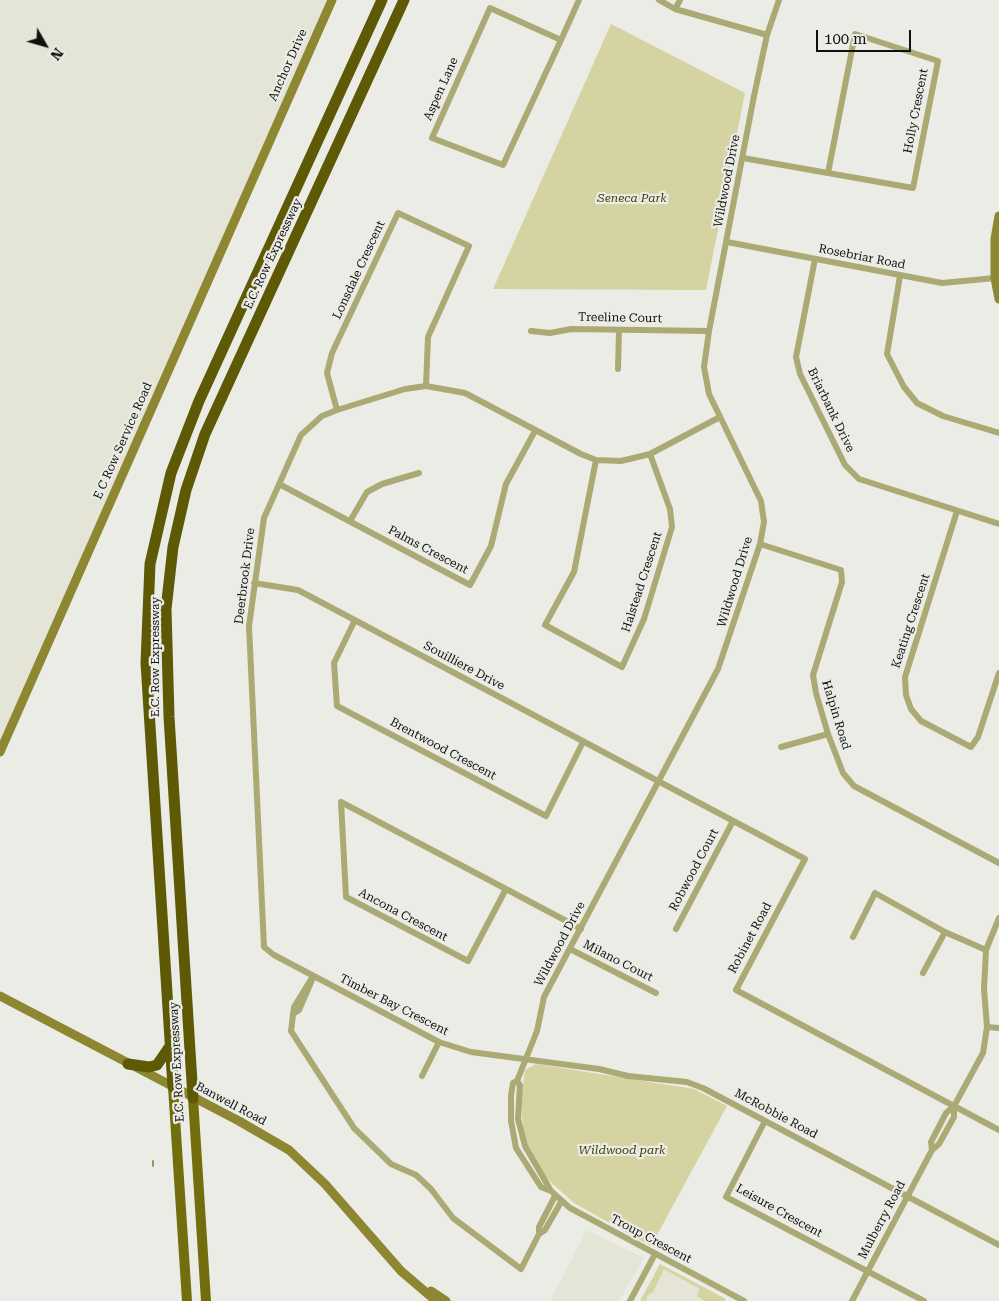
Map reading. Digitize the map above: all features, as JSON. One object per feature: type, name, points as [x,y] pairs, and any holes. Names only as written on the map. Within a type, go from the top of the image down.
[{"type":"highway","name":"E.C. Row Expressway","points":[[173,1087],[146,663],[150,564],[171,472],[199,400],[382,0]]},
{"type":"highway","name":"E.C. Row Expressway","points":[[193,1098],[169,718],[166,609],[173,547],[186,490],[205,434],[404,0]]},
{"type":"highway","points":[[128,1064],[157,1065],[164,1058],[171,1045]]},
{"type":"main road","name":"E.C. Row Expressway","points":[[173,1087],[187,1301]]},
{"type":"main road","name":"E.C. Row Expressway","points":[[193,1098],[206,1301]]},
{"type":"street","name":"Anchor Drive","points":[[268,141],[332,0]]},
{"type":"street","name":"Aspen Lane","points":[[561,40],[490,8],[432,138],[503,165],[561,40],[579,0]]},
{"type":"street","points":[[659,0],[675,9],[767,35]]},
{"type":"street","points":[[675,9],[680,0]]},
{"type":"street","name":"Wildwood Drive","points":[[517,1081],[524,1058],[537,1031],[544,997],[718,669],[760,544],[764,522],[761,501],[709,394],[704,367],[709,331],[767,35],[779,0]]},
{"type":"street","name":"Holly Crescent","points":[[743,158],[828,173],[913,188],[938,61],[855,34],[828,173]]},
{"type":"street","name":"E C Row Service Road","points":[[0,752],[268,141]]},
{"type":"street","name":"Lonsdale Crescent","points":[[337,410],[327,372],[332,353],[398,213],[469,246],[428,337],[426,386]]},
{"type":"street","points":[[999,216],[995,240],[995,278],[999,299]]},
{"type":"street","name":"Rosebriar Road","points":[[727,242],[942,283],[995,278]]},
{"type":"street","name":"Briarbank Drive","points":[[814,259],[796,357],[800,374],[844,464],[859,479],[999,524]]},
{"type":"street","points":[[900,276],[886,354],[904,387],[917,403],[934,412],[999,433]]},
{"type":"street","name":"Treeline Court","points":[[531,331],[550,334],[571,329],[709,331]]},
{"type":"street","points":[[618,369],[619,330]]},
{"type":"street","name":"Deerbrook Drive","points":[[313,976],[274,955],[264,946],[249,626],[264,518],[301,436],[322,416],[337,410],[405,389],[426,386],[465,393],[534,431],[596,460],[621,461],[650,454],[720,417]]},
{"type":"street","name":"Palms Crescent","points":[[279,484],[470,586],[491,546],[506,484],[534,431]]},
{"type":"street","name":"Halstead Crescent","points":[[596,460],[574,572],[545,626],[622,667],[644,620],[672,527],[670,509],[650,454]]},
{"type":"street","points":[[350,521],[367,492],[382,484],[419,473]]},
{"type":"street","name":"Keating Crescent","points":[[958,511],[905,677],[906,695],[911,709],[921,720],[971,747],[978,737],[999,673]]},
{"type":"street","name":"Halpin Road","points":[[760,544],[841,570],[842,582],[813,675],[816,693],[828,734],[843,773],[854,786],[999,863]]},
{"type":"street","name":"Souilliere Drive","points":[[254,583],[298,590],[659,782]]},
{"type":"street","name":"Brentwood Crescent","points":[[355,620],[334,663],[337,706],[546,816],[584,742]]},
{"type":"street","points":[[781,747],[828,734]]},
{"type":"street","name":"Robinet Road","points":[[659,782],[805,859],[736,990],[999,1130]]},
{"type":"street","name":"Ancona Crescent","points":[[506,889],[468,961],[346,897],[341,802],[506,889],[581,929]]},
{"type":"street","name":"Robwood Court","points":[[676,929],[733,821]]},
{"type":"street","points":[[853,937],[875,893],[945,932],[986,950]]},
{"type":"street","name":"Mulberry Road","points":[[852,1301],[932,1150],[939,1144],[954,1117],[954,1106],[983,1052],[987,1028],[984,989],[986,950],[999,918]]},
{"type":"street","points":[[923,973],[945,932]]},
{"type":"street","name":"Milano Court","points":[[570,948],[656,993]]},
{"type":"street","points":[[313,976],[308,993],[299,1010],[293,1014],[291,1031],[354,1128],[391,1164],[416,1175],[431,1189],[453,1218],[521,1269],[539,1234],[539,1227],[553,1194]]},
{"type":"street","name":"Timber Bay Crescent","points":[[313,976],[439,1042],[471,1052],[524,1058]]},
{"type":"street","name":"Banwell Road","points":[[0,996],[239,1121],[298,1157],[325,1184],[401,1271],[436,1301]]},
{"type":"street","points":[[987,1028],[999,1028]]},
{"type":"street","points":[[422,1076],[439,1042]]},
{"type":"street","name":"McRobbie Road","points":[[524,1058],[599,1069],[628,1076],[687,1082],[703,1088],[999,1245]]},
{"type":"street","name":"Troup Crescent","points":[[517,1081],[520,1085],[518,1119],[524,1146],[553,1194],[561,1202],[744,1301]]},
{"type":"street","name":"Leisure Crescent","points":[[765,1120],[726,1197],[867,1272]]},
{"type":"street","points":[[539,1234],[545,1230],[561,1202]]},
{"type":"street","points":[[630,1301],[655,1254]]},
{"type":"street","points":[[867,1272],[924,1301]]},
{"type":"street","name":"Banwell Road","points":[[413,1281],[446,1301]]},
{"type":"shaded area","points":[[0,0],[328,0],[0,745]]},
{"type":"shaded area","points":[[587,1230],[644,1258],[619,1301],[550,1301]]},
{"type":"shaded area","points":[[661,1266],[724,1301],[642,1301]]},
{"type":"green space","name":"Seneca Park","points":[[611,24],[745,93],[706,290],[493,289]]},
{"type":"green space","name":"Wildwood park","points":[[536,1064],[694,1089],[727,1106],[651,1246],[574,1203],[544,1176],[524,1140],[521,1103],[525,1070]]},
{"type":"green space","points":[[660,1264],[726,1299],[725,1301],[705,1301],[697,1296],[700,1289],[664,1269],[653,1292],[647,1296],[646,1301],[640,1301]]},
{"type":"waterway","points":[[153,1161],[153,1166]]}]
